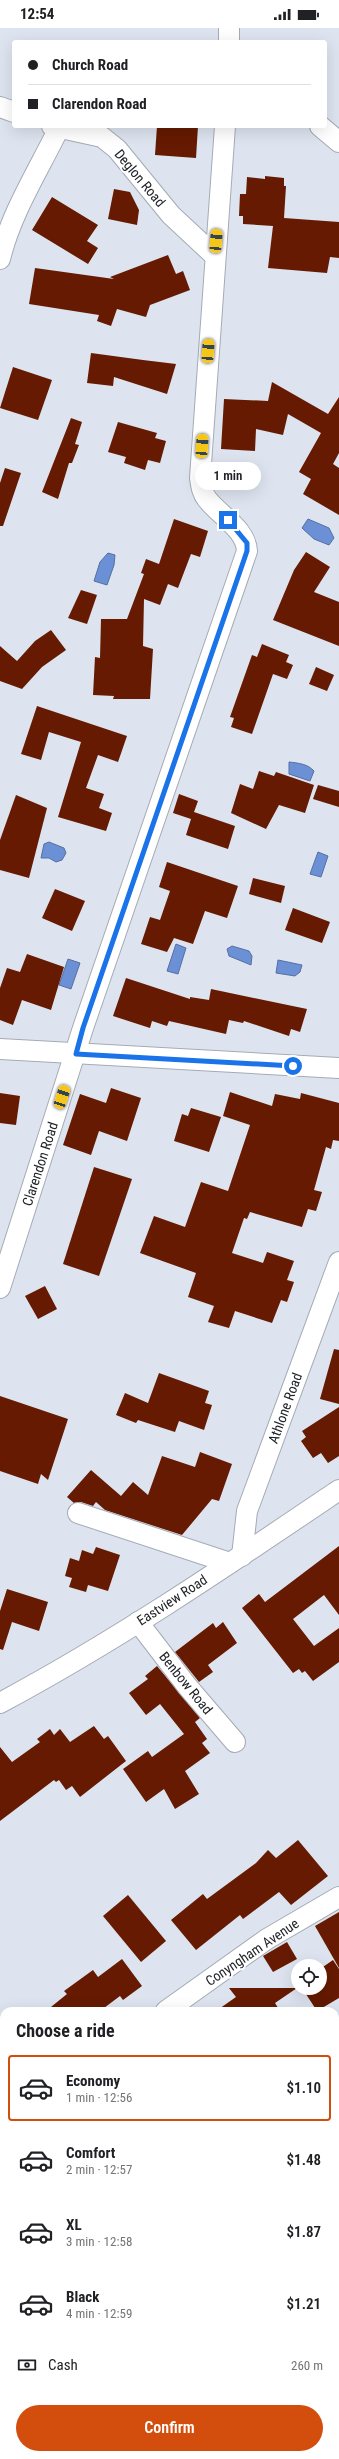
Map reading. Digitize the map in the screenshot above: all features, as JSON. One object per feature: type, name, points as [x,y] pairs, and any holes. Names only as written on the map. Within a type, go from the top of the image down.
[{"type":"street","points":[[229,28],[229,40]]},
{"type":"street","points":[[0,107],[12,111]]},
{"type":"street","points":[[0,259],[5,239],[55,128]]},
{"type":"street","name":"Deglon Road","points":[[60,128],[102,137],[117,149],[170,215],[215,256]]},
{"type":"street","name":"Clarendon Road","points":[[0,1288],[76,1054],[83,1028],[247,551],[247,543],[241,534],[206,499],[200,478],[225,128]]},
{"type":"street","points":[[322,128],[339,142]]},
{"type":"street","points":[[0,1049],[339,1068]]},
{"type":"street","name":"Athlone Road","points":[[236,1559],[247,1511],[339,1262]]},
{"type":"street","name":"Eastview Road","points":[[0,1703],[54,1674],[138,1622],[339,1490]]},
{"type":"street","points":[[78,1513],[236,1559]]},
{"type":"street","name":"Benbow Road","points":[[138,1622],[187,1686],[235,1742]]},
{"type":"street","name":"Conyngham Avenue","points":[[172,2007],[267,1939],[339,1897]]},
{"type":"water","points":[[308,519],[329,528],[334,538],[329,545],[314,539],[302,528]]},
{"type":"water","points":[[108,553],[115,555],[114,565],[107,585],[94,581],[100,562]]},
{"type":"water","points":[[289,762],[303,764],[312,769],[314,771],[310,781],[289,774]]},
{"type":"water","points":[[49,842],[64,848],[66,853],[62,860],[56,862],[49,858],[41,858],[44,844]]},
{"type":"water","points":[[318,852],[328,856],[321,877],[310,874]]},
{"type":"water","points":[[176,944],[186,948],[178,974],[167,971]]},
{"type":"water","points":[[232,946],[249,951],[252,956],[251,965],[229,956],[227,949]]},
{"type":"water","points":[[68,959],[80,963],[71,989],[59,985]]},
{"type":"water","points":[[278,960],[302,965],[300,972],[295,976],[276,973]]},
{"type":"building","points":[[157,128],[198,128],[196,158],[155,155]]},
{"type":"building","points":[[265,176],[284,178],[284,186],[286,186],[284,218],[339,222],[339,258],[330,257],[327,273],[268,268],[273,226],[243,224],[243,216],[239,216],[240,194],[246,194],[247,177],[265,179]]},
{"type":"building","points":[[114,189],[130,192],[139,210],[137,225],[108,219]]},
{"type":"building","points":[[52,197],[98,225],[87,241],[98,248],[88,264],[32,230]]},
{"type":"building","points":[[168,255],[176,274],[183,271],[190,290],[150,305],[146,317],[117,309],[111,326],[97,321],[99,315],[29,304],[35,268],[114,279],[110,277]]},
{"type":"building","points":[[91,353],[176,364],[167,394],[114,377],[113,386],[87,383]]},
{"type":"building","points":[[13,367],[52,380],[38,420],[0,408]]},
{"type":"building","points":[[272,382],[328,414],[339,397],[339,453],[333,464],[339,468],[339,515],[303,494],[311,479],[299,472],[321,433],[288,414],[283,435],[256,429],[255,451],[221,449],[224,399],[268,401]]},
{"type":"building","points":[[71,418],[82,422],[75,444],[79,445],[72,463],[69,463],[58,499],[42,492]]},
{"type":"building","points":[[118,422],[157,433],[155,438],[166,441],[160,463],[148,460],[145,470],[124,463],[126,457],[108,452]]},
{"type":"building","points":[[5,468],[21,473],[3,526],[0,526],[0,483]]},
{"type":"building","points":[[174,519],[208,531],[200,557],[191,554],[178,588],[168,584],[160,605],[144,599],[143,646],[153,649],[150,699],[113,699],[114,696],[93,695],[95,657],[100,658],[101,619],[127,619],[144,574],[141,573],[146,559],[159,564]]},
{"type":"building","points":[[306,552],[330,567],[314,592],[339,602],[339,646],[273,620],[294,570]]},
{"type":"building","points":[[81,590],[97,595],[87,624],[68,618]]},
{"type":"building","points":[[51,630],[66,650],[42,667],[22,689],[0,681],[0,646],[17,661],[35,641]]},
{"type":"building","points":[[262,644],[289,655],[286,662],[293,665],[287,679],[273,674],[252,734],[231,727],[234,718],[230,717],[252,655],[257,657]]},
{"type":"building","points":[[316,667],[334,675],[327,691],[309,684]]},
{"type":"building","points":[[37,706],[127,736],[118,762],[98,755],[86,788],[104,794],[99,808],[112,813],[106,831],[58,817],[81,742],[49,732],[41,760],[21,754]]},
{"type":"building","points":[[259,771],[274,776],[276,772],[314,785],[305,813],[279,805],[266,829],[231,813],[240,784],[253,789]]},
{"type":"building","points":[[318,785],[339,791],[339,807],[313,799]]},
{"type":"building","points":[[179,794],[198,801],[194,812],[235,826],[228,849],[186,835],[191,819],[173,813]]},
{"type":"building","points":[[16,795],[47,808],[29,878],[0,870],[0,840]]},
{"type":"building","points":[[167,862],[238,886],[227,918],[205,911],[193,944],[174,938],[167,952],[141,944],[150,917],[160,920],[170,891],[159,887]]},
{"type":"building","points":[[253,878],[285,886],[281,903],[249,894]]},
{"type":"building","points":[[55,889],[85,901],[72,931],[42,918]]},
{"type":"building","points":[[293,908],[330,922],[322,943],[285,930]]},
{"type":"building","points":[[27,954],[64,967],[51,1010],[22,1000],[13,1025],[0,1020],[0,988],[7,968],[20,972]]},
{"type":"building","points":[[126,978],[190,999],[190,997],[209,1000],[211,989],[307,1009],[300,1032],[291,1029],[289,1036],[244,1021],[243,1023],[229,1020],[226,1034],[169,1021],[167,1026],[152,1021],[150,1028],[113,1016]]},
{"type":"building","points":[[111,1088],[141,1098],[127,1141],[99,1131],[91,1155],[63,1145],[80,1094],[106,1103]]},
{"type":"building","points":[[230,1092],[272,1106],[275,1094],[300,1099],[301,1093],[339,1103],[339,1141],[333,1140],[331,1149],[326,1147],[314,1190],[322,1192],[316,1211],[308,1209],[302,1227],[250,1212],[247,1219],[244,1218],[232,1253],[263,1263],[267,1252],[294,1261],[287,1280],[294,1282],[287,1302],[281,1300],[272,1323],[235,1311],[229,1328],[208,1322],[214,1306],[188,1297],[196,1273],[140,1253],[154,1216],[185,1227],[201,1182],[228,1191],[250,1125],[223,1116]]},
{"type":"building","points":[[0,1093],[20,1096],[16,1125],[0,1123]]},
{"type":"building","points":[[191,1108],[221,1117],[209,1152],[174,1141],[182,1114],[188,1116]]},
{"type":"building","points":[[94,1167],[132,1179],[99,1276],[63,1264]]},
{"type":"building","points":[[45,1286],[57,1309],[38,1319],[25,1296]]},
{"type":"building","points":[[334,1349],[339,1350],[339,1404],[320,1399]]},
{"type":"building","points":[[159,1373],[209,1391],[205,1403],[212,1405],[204,1430],[179,1421],[175,1432],[138,1420],[136,1423],[116,1415],[125,1393],[148,1403]]},
{"type":"building","points":[[0,1396],[68,1419],[48,1480],[41,1474],[38,1484],[0,1471]]},
{"type":"building","points":[[339,1407],[339,1456],[328,1463],[321,1453],[313,1458],[301,1441],[306,1437],[302,1431]]},
{"type":"building","points":[[200,1452],[232,1464],[219,1501],[212,1499],[182,1535],[105,1510],[96,1502],[93,1506],[81,1502],[74,1503],[67,1497],[91,1470],[121,1496],[133,1482],[148,1495],[162,1456],[195,1467]]},
{"type":"building","points":[[339,1546],[339,1615],[324,1595],[293,1619],[314,1646],[339,1628],[339,1662],[313,1681],[305,1671],[302,1673],[299,1669],[293,1673],[242,1608],[259,1594],[265,1602]]},
{"type":"building","points":[[96,1547],[120,1555],[108,1591],[88,1585],[86,1592],[69,1587],[72,1578],[65,1576],[70,1558],[79,1561],[82,1550],[93,1554]]},
{"type":"building","points":[[7,1589],[48,1602],[39,1631],[12,1622],[3,1650],[0,1649],[0,1611]]},
{"type":"building","points":[[223,1622],[237,1643],[208,1665],[213,1672],[199,1682],[175,1652],[213,1623],[216,1628]]},
{"type":"building","points":[[157,1666],[200,1718],[195,1722],[207,1739],[202,1743],[210,1753],[185,1771],[199,1794],[175,1809],[164,1789],[146,1802],[123,1769],[148,1751],[152,1757],[184,1734],[160,1704],[146,1715],[129,1693],[148,1679],[145,1676]]},
{"type":"building","points":[[94,1726],[104,1739],[108,1736],[126,1761],[80,1797],[72,1786],[66,1790],[59,1780],[56,1782],[54,1780],[0,1821],[0,1747],[12,1762],[40,1742],[37,1739],[50,1729],[54,1735],[60,1729],[70,1742]]},
{"type":"building","points":[[298,1840],[328,1876],[291,1905],[279,1892],[243,1919],[240,1915],[196,1950],[171,1920],[203,1894],[207,1899],[256,1863],[268,1850],[276,1858]]},
{"type":"building","points":[[128,1895],[166,1941],[141,1962],[103,1916]]},
{"type":"building","points":[[339,1912],[339,1968],[315,1926]]},
{"type":"building","points":[[287,1942],[297,1959],[291,1959],[291,1962],[273,1972],[263,1956]]},
{"type":"building","points":[[122,1959],[142,1986],[123,2000],[120,1996],[105,2007],[51,2007],[67,1994],[64,1991],[93,1970],[98,1977]]},
{"type":"building","points":[[333,1960],[339,1969],[339,1998],[324,2007],[314,2007],[307,1995],[327,1995],[327,1964]]},
{"type":"building","points":[[229,1988],[291,1988],[291,1992],[275,2003],[278,2007],[222,2007],[236,1997]]},
{"type":"route","points":[[228,520],[247,543],[247,551],[169,782],[83,1028],[76,1054],[293,1066]]}]
